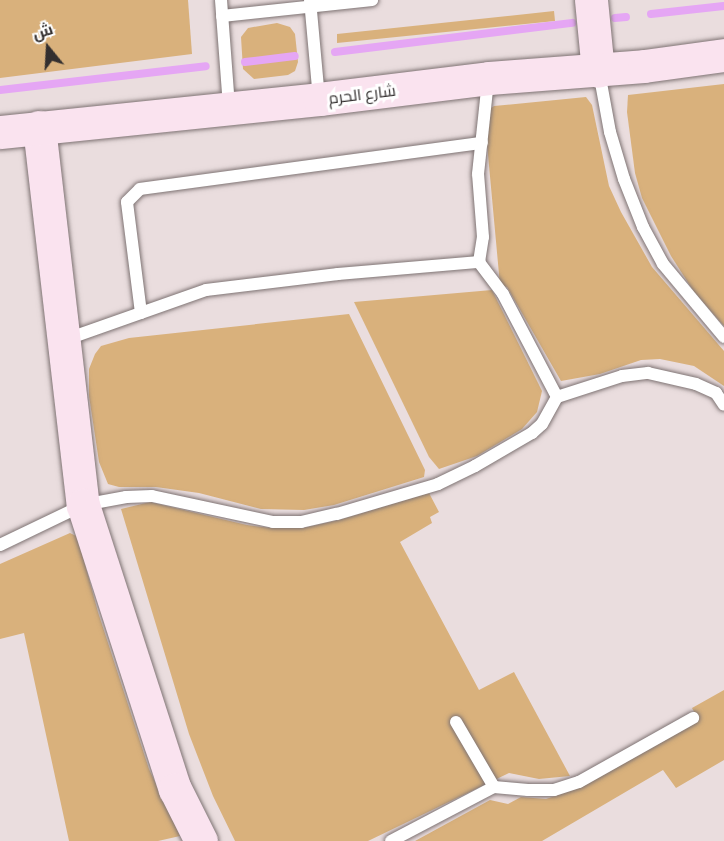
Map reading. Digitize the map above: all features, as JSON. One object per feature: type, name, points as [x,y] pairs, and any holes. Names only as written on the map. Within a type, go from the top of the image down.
[{"type":"street","points":[[591,0],[598,71]]},
{"type":"street","name":"شارع الحرم","points":[[0,132],[319,99],[489,78],[598,71],[724,55]]},
{"type":"street","points":[[39,127],[83,505],[176,789],[200,841]]},
{"type":"lane","points":[[221,0],[230,108]]},
{"type":"lane","points":[[222,16],[310,3],[372,0]]},
{"type":"lane","points":[[310,3],[319,99]]},
{"type":"lane","points":[[598,71],[613,141],[643,226],[663,264],[724,337]]},
{"type":"lane","points":[[489,78],[478,174],[483,237],[479,262],[503,294],[557,397]]},
{"type":"lane","points":[[141,313],[127,202],[140,189],[482,143]]},
{"type":"lane","points":[[64,340],[206,290],[338,274],[479,262]]},
{"type":"lane","points":[[0,545],[83,505],[126,497],[152,496],[273,522],[301,522],[337,514],[438,484],[475,466],[532,433],[542,424],[557,397],[622,376],[648,373],[696,384],[716,393],[724,405]]},
{"type":"lane","points":[[392,841],[494,787],[554,790],[579,782],[693,718]]},
{"type":"lane","points":[[456,722],[494,787]]},
{"type":"shaded area","points":[[0,0],[188,0],[192,54],[0,78]]},
{"type":"shaded area","points":[[554,11],[555,21],[337,43],[337,34]]},
{"type":"shaded area","points":[[277,23],[290,27],[295,34],[298,62],[295,71],[288,75],[254,79],[243,69],[241,37],[248,28]]},
{"type":"shaded area","points":[[724,84],[724,326],[694,292],[671,256],[642,198],[635,173],[627,112],[628,95]]},
{"type":"shaded area","points":[[586,97],[592,105],[609,186],[621,212],[652,267],[724,351],[724,386],[694,366],[660,359],[641,360],[600,374],[561,381],[507,287],[500,285],[485,122],[488,110],[494,106]]},
{"type":"shaded area","points":[[492,290],[542,391],[537,412],[522,429],[477,456],[439,469],[429,457],[354,302]]},
{"type":"shaded area","points":[[349,314],[425,470],[424,477],[334,505],[304,510],[261,509],[199,493],[156,487],[119,487],[108,484],[99,462],[89,396],[89,369],[101,346],[129,338]]},
{"type":"shaded area","points":[[429,493],[439,512],[430,517],[432,523],[400,542],[479,690],[514,672],[570,776],[539,779],[509,773],[368,841],[235,841],[213,796],[189,734],[121,509],[150,502],[247,525],[303,528],[339,520]]},
{"type":"shaded area","points":[[70,533],[76,536],[79,542],[98,612],[149,769],[180,836],[158,841],[69,841],[24,633],[0,639],[0,564]]},
{"type":"shaded area","points":[[724,690],[724,760],[676,788],[663,770],[542,841],[415,841],[490,800],[508,804],[521,797],[546,799],[567,792],[698,719],[692,708]]},
{"type":"waterway","points":[[651,14],[724,6]]},
{"type":"waterway","points":[[615,18],[626,17]]},
{"type":"waterway","points":[[335,52],[572,23]]},
{"type":"waterway","points":[[245,62],[295,56]]},
{"type":"waterway","points":[[0,90],[206,66]]}]
